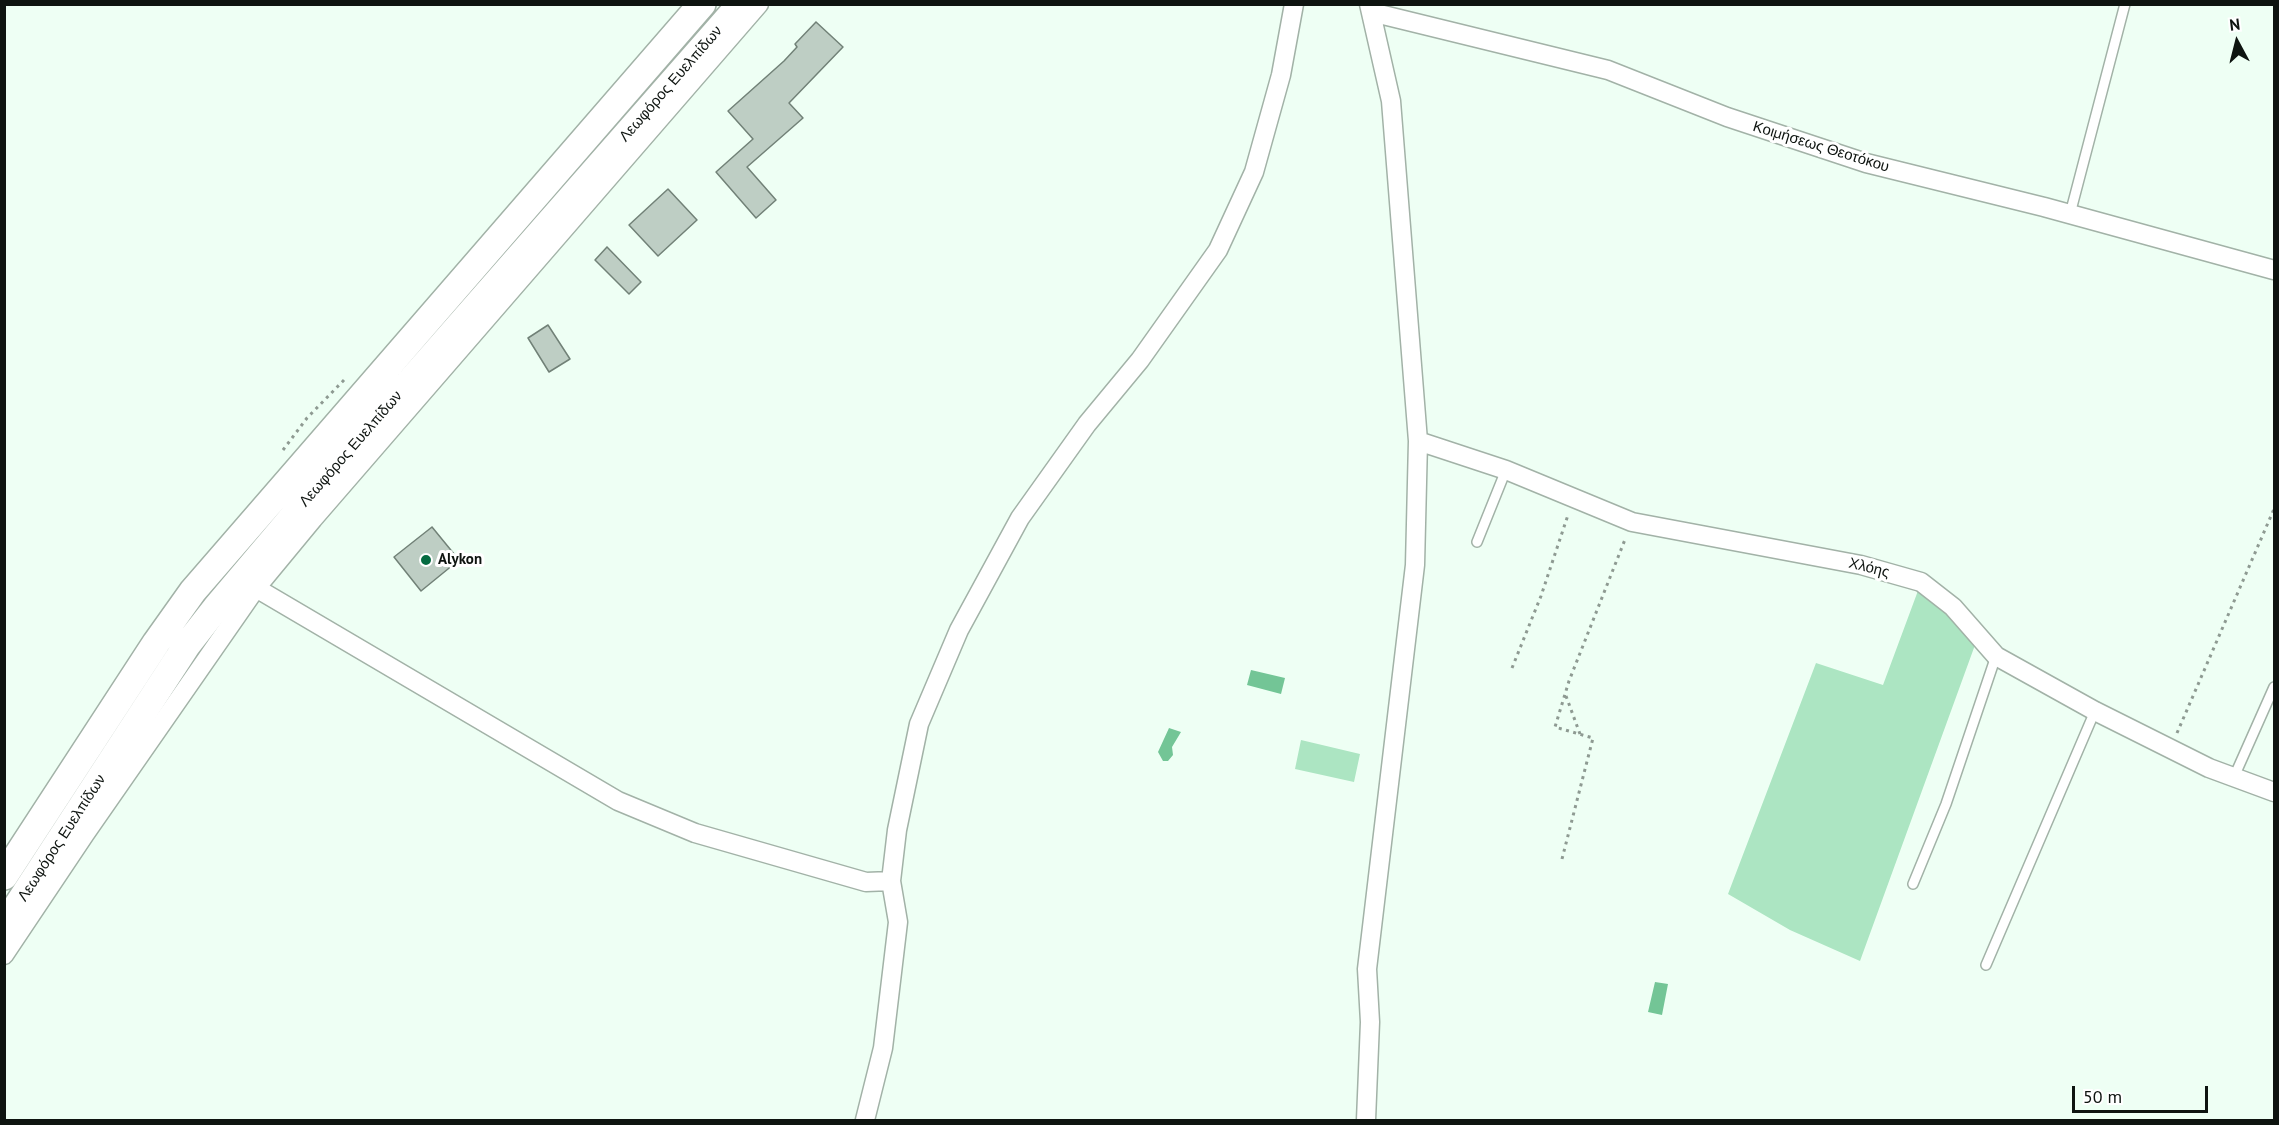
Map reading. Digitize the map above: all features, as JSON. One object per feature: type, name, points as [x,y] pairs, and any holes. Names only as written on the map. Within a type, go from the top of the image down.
[{"type":"main road","name":"Λεωφόρος Ευελπίδων","points":[[4,876],[156,643],[194,591],[702,4]]},
{"type":"main road","name":"Λεωφόρος Ευελπίδων","points":[[4,926],[187,645],[216,608],[325,479],[741,4]]},
{"type":"street","points":[[4,955],[156,730],[256,588],[759,4]]},
{"type":"street","points":[[865,1120],[883,1048],[895,960],[898,922],[891,881],[897,830],[919,724],[959,630],[1020,518],[1087,424],[1140,360],[1218,250],[1254,172],[1281,75],[1294,4]]},
{"type":"street","points":[[1366,1120],[1370,1022],[1367,969],[1415,565],[1418,441],[1391,101],[1370,8]]},
{"type":"street","name":"Κοιμήσεως Θεοτόκου","points":[[1370,8],[1608,70],[1727,117],[1866,163],[2070,214],[2274,270]]},
{"type":"street","name":"Χλόης","points":[[1418,441],[1575,496],[1632,522],[1861,565],[1921,582],[1953,607],[1996,656],[2095,711],[2170,749],[2274,792]]},
{"type":"street","points":[[256,588],[618,801],[695,833],[866,882],[891,881]]},
{"type":"lane","points":[[2070,214],[2125,4]]},
{"type":"lane","points":[[1477,542],[1506,470]]},
{"type":"lane","points":[[1913,884],[1946,804],[1996,656]]},
{"type":"lane","points":[[2234,777],[2274,687]]},
{"type":"lane","points":[[1986,965],[2095,711]]},
{"type":"path","points":[[1512,668],[1541,596],[1575,496]]},
{"type":"path","points":[[2170,749],[2274,509]]},
{"type":"path","points":[[1562,860],[1593,738],[1556,728],[1565,695],[1632,522]]},
{"type":"path","points":[[1565,695],[1580,734]]},
{"type":"shaded area","points":[[1919,588],[1943,601],[1975,645],[1860,961],[1790,930],[1728,894],[1816,663],[1883,685]]},
{"type":"shaded area","points":[[1251,670],[1285,678],[1281,694],[1247,685]]},
{"type":"shaded area","points":[[1169,728],[1181,732],[1172,747],[1173,755],[1168,761],[1163,761],[1158,752]]},
{"type":"shaded area","points":[[1301,740],[1360,754],[1354,782],[1295,769]]},
{"type":"shaded area","points":[[1655,982],[1668,984],[1662,1015],[1648,1012]]},
{"type":"building","points":[[816,22],[843,47],[789,103],[803,118],[747,167],[776,200],[756,218],[716,172],[753,139],[728,111],[784,61],[797,47],[795,44]]},
{"type":"building","points":[[668,189],[697,220],[658,256],[629,225]]},
{"type":"building","points":[[607,247],[641,282],[629,294],[595,260]]},
{"type":"building","points":[[548,325],[570,359],[549,372],[528,338]]},
{"type":"building","points":[[432,527],[459,560],[421,591],[394,557]]},
{"type":"place","name":"Alykon","points":[[426,560]]}]
